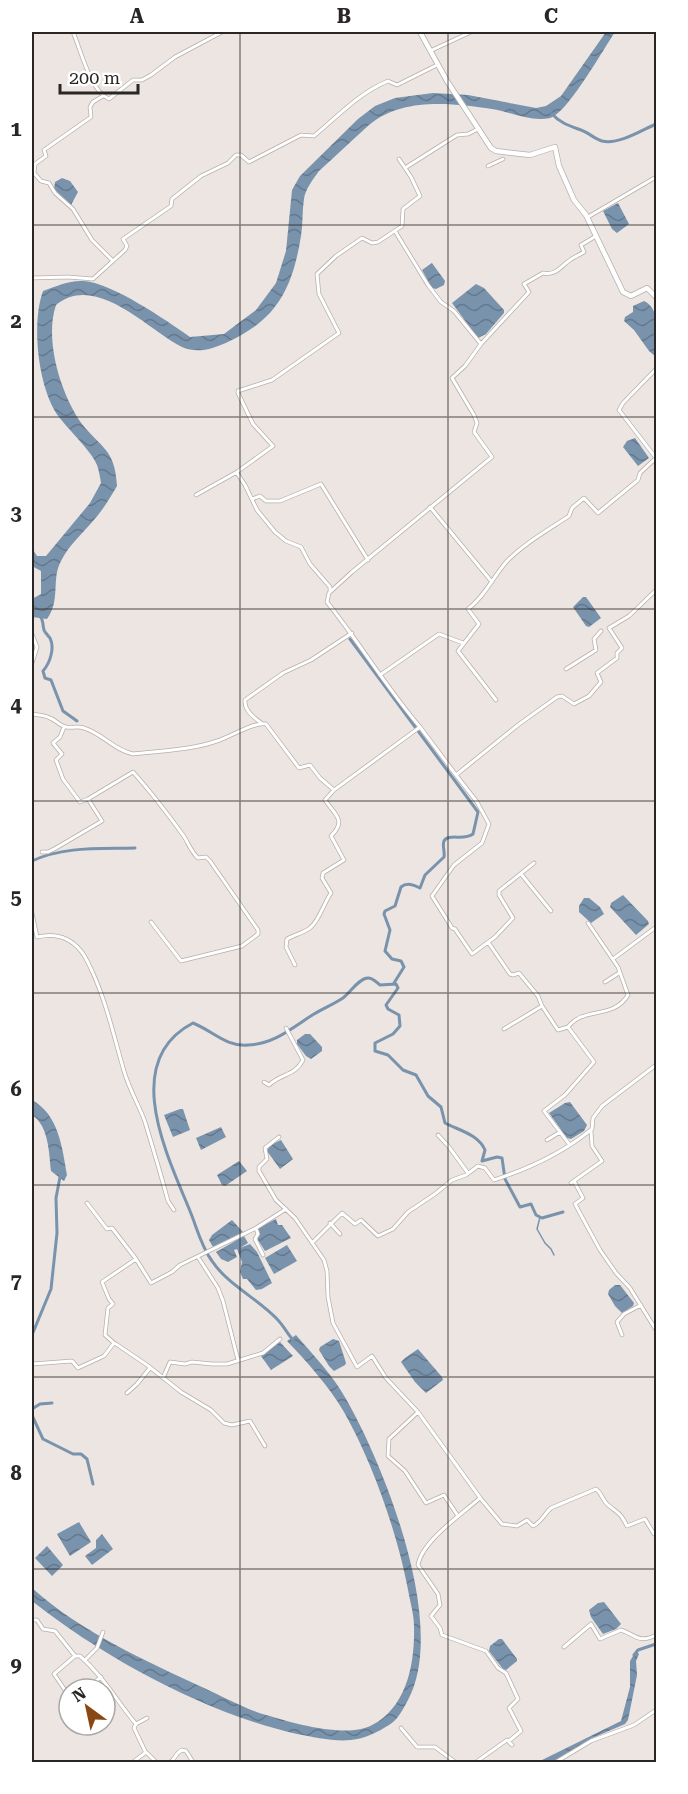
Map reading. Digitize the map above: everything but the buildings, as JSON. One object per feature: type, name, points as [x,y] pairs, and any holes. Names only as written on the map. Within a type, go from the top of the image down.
[{"type":"main road","points":[[420,32],[437,65],[489,146],[496,151],[530,155],[555,147],[559,166],[574,200],[588,217],[624,293],[631,296],[647,288],[657,297]]},
{"type":"street","points":[[73,32],[94,83],[103,96],[109,99],[133,80],[142,80],[175,57],[222,32]]},
{"type":"street","points":[[430,51],[471,32]]},
{"type":"street","points":[[32,278],[93,279],[127,246],[123,239],[171,206],[172,199],[192,182],[228,163],[236,155],[241,155],[249,162],[301,135],[314,136],[352,102],[376,87],[388,81],[397,85],[437,65]]},
{"type":"street","points":[[34,164],[45,157],[44,150],[47,147],[92,117],[90,107],[103,96]]},
{"type":"street","points":[[405,168],[457,135],[468,134],[478,129]]},
{"type":"street","points":[[196,495],[237,472],[273,446],[253,424],[238,391],[272,380],[339,333],[319,294],[317,274],[319,270],[362,238],[376,243],[402,226],[403,209],[420,196],[399,159]]},
{"type":"street","points":[[488,166],[503,159]]},
{"type":"street","points":[[32,160],[36,176],[41,181],[49,183],[52,190],[73,209],[93,240],[112,260]]},
{"type":"street","points":[[588,217],[657,177]]},
{"type":"street","points":[[395,231],[428,285],[481,344]]},
{"type":"street","points":[[329,593],[492,457],[474,432],[477,423],[474,415],[452,378],[529,292],[524,285],[543,273],[550,274],[563,268],[567,261],[584,252],[581,245],[596,236]]},
{"type":"street","points":[[496,700],[458,651],[479,624],[468,609],[481,598],[500,570],[515,554],[569,516],[572,508],[584,498],[598,513],[638,480],[640,473],[656,458],[619,410],[623,403],[657,369]]},
{"type":"street","points":[[237,472],[257,510],[275,532],[286,541],[302,548],[310,564],[330,587],[327,602],[352,633],[362,652],[477,802],[489,824],[482,843],[454,865],[432,896],[472,954],[513,918],[499,895],[499,891],[534,863]]},
{"type":"street","points":[[252,499],[260,496],[266,501],[280,501],[321,484],[368,560]]},
{"type":"street","points":[[430,507],[492,582]]},
{"type":"street","points":[[456,775],[557,697],[562,696],[574,704],[589,696],[600,684],[597,673],[617,658],[617,653],[622,648],[609,628],[629,616],[657,590]]},
{"type":"street","points":[[566,669],[596,650],[594,639],[601,631]]},
{"type":"street","points":[[334,790],[310,765],[299,768],[266,724],[261,723],[249,713],[245,700],[283,674],[297,668],[352,633]]},
{"type":"street","points":[[32,634],[36,646],[32,663]]},
{"type":"street","points":[[380,675],[439,634],[463,643]]},
{"type":"street","points":[[32,714],[50,717],[64,727],[84,728],[101,736],[112,747],[133,753],[204,745],[261,723]]},
{"type":"street","points":[[64,727],[60,737],[53,742],[62,754],[56,760],[63,779],[80,802],[133,772],[150,790],[195,855],[198,858],[206,857],[210,861],[236,896],[258,930],[258,934],[242,946],[181,961],[152,922]]},
{"type":"street","points":[[295,965],[286,947],[287,939],[309,929],[315,923],[321,909],[332,894],[322,878],[323,873],[344,860],[331,836],[340,821],[325,799],[419,727]]},
{"type":"street","points":[[42,852],[56,848],[102,821],[88,799]]},
{"type":"street","points":[[520,874],[551,910]]},
{"type":"street","points":[[32,913],[32,928],[37,937],[58,935],[70,941],[82,952],[87,961],[99,988],[124,1071],[145,1123],[168,1201],[174,1210]]},
{"type":"street","points":[[488,942],[510,974],[521,974],[538,996],[558,1030],[568,1027],[582,1016],[609,1011],[625,999],[628,992],[613,959],[588,923]]},
{"type":"street","points":[[613,959],[657,927]]},
{"type":"street","points":[[606,982],[619,973]]},
{"type":"street","points":[[504,1029],[542,1006]]},
{"type":"street","points":[[568,1027],[594,1062],[565,1095],[544,1111],[569,1144]]},
{"type":"street","points":[[264,1082],[269,1085],[278,1078],[294,1072],[303,1060],[286,1028]]},
{"type":"street","points":[[657,1065],[602,1106],[593,1118],[592,1146],[602,1161],[573,1182],[583,1198],[575,1204],[590,1233],[657,1330]]},
{"type":"street","points":[[312,1243],[342,1213],[355,1224],[361,1220],[378,1236],[393,1229],[408,1212],[452,1180],[481,1166],[494,1180],[504,1177],[555,1154],[592,1130]]},
{"type":"street","points":[[547,1140],[560,1132]]},
{"type":"street","points":[[438,1136],[468,1173]]},
{"type":"street","points":[[279,1137],[266,1146],[267,1159],[259,1169],[276,1200],[286,1209],[325,1264],[333,1323],[357,1367],[372,1356],[387,1378],[418,1412],[480,1498],[502,1524],[517,1526],[527,1520],[533,1527],[539,1524],[551,1508],[596,1489],[606,1504],[620,1512],[627,1526],[645,1520],[654,1533],[657,1532]]},
{"type":"street","points":[[87,1203],[107,1229],[112,1228],[151,1283],[170,1274],[180,1265],[256,1228],[286,1209]]},
{"type":"street","points":[[330,1223],[340,1234]]},
{"type":"street","points":[[256,1228],[258,1234],[255,1239],[263,1255]]},
{"type":"street","points":[[198,1257],[218,1288],[238,1360]]},
{"type":"street","points":[[136,1259],[100,1283],[113,1304],[108,1308],[105,1335],[190,1399],[211,1410],[224,1423],[232,1425],[250,1421],[265,1446]]},
{"type":"street","points":[[621,1335],[617,1322],[624,1314],[641,1305]]},
{"type":"street","points":[[163,1378],[170,1362],[222,1364],[263,1353],[280,1339]]},
{"type":"street","points":[[32,1364],[72,1361],[78,1368],[104,1356],[114,1343]]},
{"type":"street","points":[[127,1393],[150,1368]]},
{"type":"street","points":[[418,1412],[389,1439],[388,1456],[405,1471],[426,1503],[444,1495],[458,1517]]},
{"type":"street","points":[[476,1762],[507,1740],[511,1743],[521,1731],[509,1708],[518,1699],[510,1686],[506,1673],[498,1668],[483,1650],[442,1635],[431,1616],[440,1605],[438,1594],[419,1569],[418,1562],[424,1550],[480,1498]]},
{"type":"street","points":[[32,1620],[37,1620],[43,1629],[55,1631],[75,1656],[80,1656],[102,1676],[117,1702],[136,1724]]},
{"type":"street","points":[[564,1647],[591,1624],[600,1639],[621,1630],[636,1639],[648,1639],[657,1635]]},
{"type":"street","points":[[85,1660],[97,1648],[103,1634]]},
{"type":"street","points":[[57,1678],[54,1674],[75,1656]]},
{"type":"street","points":[[556,1762],[591,1741],[634,1725],[657,1710]]},
{"type":"street","points":[[147,1718],[136,1724],[134,1728],[146,1752],[156,1762]]},
{"type":"street","points":[[401,1728],[417,1747],[435,1748],[455,1762]]},
{"type":"street","points":[[170,1762],[174,1760],[177,1752],[185,1750],[193,1762]]},
{"type":"street","points":[[133,1762],[146,1752]]},
{"type":"water","points":[[606,32],[615,32],[566,105],[550,118],[528,118],[477,107],[428,104],[397,110],[369,125],[319,171],[308,188],[304,199],[298,252],[290,280],[277,305],[256,325],[231,341],[206,350],[188,349],[168,339],[121,307],[104,299],[88,295],[72,297],[56,305],[52,334],[53,350],[61,383],[74,412],[110,457],[116,474],[117,486],[100,513],[64,555],[58,568],[54,604],[47,619],[32,617],[32,599],[41,594],[41,571],[32,566],[32,548],[37,556],[46,556],[90,503],[101,483],[94,460],[59,417],[46,390],[37,338],[39,305],[43,291],[73,281],[96,283],[138,303],[190,337],[224,334],[256,310],[276,283],[286,251],[292,190],[300,176],[358,119],[375,106],[395,98],[433,93],[468,95],[536,108],[546,106],[561,96]]},
{"type":"water","points":[[62,178],[70,181],[78,192],[71,205],[54,189],[55,182]]},
{"type":"water","points":[[618,203],[629,224],[617,233],[612,229],[603,211]]},
{"type":"water","points":[[432,263],[445,281],[444,285],[436,289],[432,288],[422,270]]},
{"type":"water","points":[[476,284],[484,288],[504,310],[486,334],[478,338],[452,303]]},
{"type":"water","points":[[644,301],[654,311],[658,326],[656,357],[624,321],[625,317],[633,312],[633,306]]},
{"type":"water","points":[[635,438],[649,458],[638,466],[623,447],[627,441]]},
{"type":"water","points":[[583,597],[586,597],[601,618],[589,627],[573,607]]},
{"type":"water","points":[[623,895],[649,924],[636,935],[610,907],[611,903]]},
{"type":"water","points":[[584,898],[589,898],[600,907],[604,914],[591,923],[579,912],[579,906]]},
{"type":"water","points":[[305,1034],[310,1034],[322,1047],[322,1051],[311,1059],[297,1044],[297,1040]]},
{"type":"water","points":[[32,1100],[48,1114],[58,1133],[67,1175],[64,1181],[51,1171],[47,1140],[42,1126],[32,1115]]},
{"type":"water","points":[[570,1102],[587,1125],[584,1131],[571,1139],[567,1138],[549,1113]]},
{"type":"water","points":[[183,1109],[190,1130],[173,1137],[164,1115]]},
{"type":"water","points":[[221,1127],[226,1137],[201,1150],[196,1138]]},
{"type":"water","points":[[281,1140],[293,1159],[280,1169],[267,1151],[270,1145]]},
{"type":"water","points":[[239,1161],[247,1171],[225,1186],[222,1185],[217,1175]]},
{"type":"water","points":[[276,1219],[278,1225],[282,1225],[291,1238],[265,1251],[258,1240],[258,1228]]},
{"type":"water","points":[[232,1220],[243,1232],[213,1247],[209,1240],[212,1235]]},
{"type":"water","points":[[244,1236],[248,1243],[240,1248],[250,1244],[257,1252],[272,1283],[262,1289],[256,1290],[247,1279],[243,1279],[240,1272],[242,1262],[237,1249],[234,1250],[237,1257],[228,1262],[221,1259],[216,1252]]},
{"type":"water","points":[[287,1245],[297,1261],[274,1274],[265,1258]]},
{"type":"water","points":[[615,1285],[620,1285],[634,1303],[622,1313],[608,1294]]},
{"type":"water","points":[[296,1335],[335,1382],[362,1428],[378,1464],[407,1547],[416,1590],[421,1631],[418,1669],[408,1700],[392,1723],[376,1733],[356,1739],[331,1740],[297,1734],[228,1713],[124,1663],[91,1643],[32,1601],[32,1588],[92,1632],[159,1667],[258,1712],[305,1725],[335,1730],[361,1729],[384,1717],[401,1696],[413,1655],[414,1618],[405,1573],[384,1501],[355,1432],[331,1393],[287,1341]]},
{"type":"water","points":[[333,1339],[339,1341],[346,1363],[334,1371],[319,1350]]},
{"type":"water","points":[[280,1342],[293,1356],[271,1370],[261,1356]]},
{"type":"water","points":[[418,1349],[443,1380],[426,1393],[401,1362]]},
{"type":"water","points":[[79,1522],[91,1542],[70,1556],[57,1534]]},
{"type":"water","points":[[102,1534],[113,1549],[92,1565],[85,1556],[96,1548],[96,1540]]},
{"type":"water","points":[[47,1546],[63,1565],[52,1576],[35,1558]]},
{"type":"water","points":[[604,1602],[621,1624],[616,1629],[603,1634],[589,1610],[598,1603]]},
{"type":"water","points":[[502,1639],[517,1659],[506,1670],[489,1651],[490,1646]]},
{"type":"water","points":[[636,1651],[639,1654],[636,1661],[637,1675],[628,1720],[625,1724],[590,1739],[552,1762],[538,1762],[621,1721],[630,1687],[630,1661]]},
{"type":"waterway","points":[[552,114],[565,124],[599,140],[609,142],[623,139],[656,124]]},
{"type":"waterway","points":[[40,616],[44,631],[50,638],[52,646],[50,660],[43,671],[45,678],[51,680],[63,711],[77,721]]},
{"type":"waterway","points":[[350,639],[478,812],[473,834],[446,839],[443,843],[444,857],[425,875],[420,888],[410,884],[403,885],[395,906],[385,911],[390,930],[385,951],[392,959],[401,961],[404,967],[394,983]]},
{"type":"waterway","points":[[32,861],[69,851],[135,848]]},
{"type":"waterway","points":[[293,1340],[277,1319],[226,1277],[208,1255],[170,1163],[156,1110],[154,1084],[158,1061],[171,1040],[193,1023],[233,1044],[258,1044],[283,1034],[340,1000],[365,979],[371,979],[380,985],[396,984],[398,988],[386,1005],[388,1009],[399,1015],[400,1026],[393,1034],[375,1043],[375,1051],[388,1055],[403,1070],[416,1075],[428,1096],[441,1107],[445,1123],[473,1136],[482,1145],[485,1150],[482,1161],[502,1158],[505,1179],[520,1207],[531,1204],[536,1215],[542,1218],[563,1212]]},
{"type":"waterway","points":[[32,1335],[51,1289],[57,1233],[56,1198],[60,1177]]},
{"type":"waterway","points":[[540,1217],[537,1229],[554,1255]]},
{"type":"waterway","points":[[32,1409],[40,1404],[52,1403]]},
{"type":"waterway","points":[[32,1415],[43,1439],[73,1454],[81,1454],[87,1459],[93,1484]]},
{"type":"waterway","points":[[634,1655],[638,1650],[656,1644]]}]
